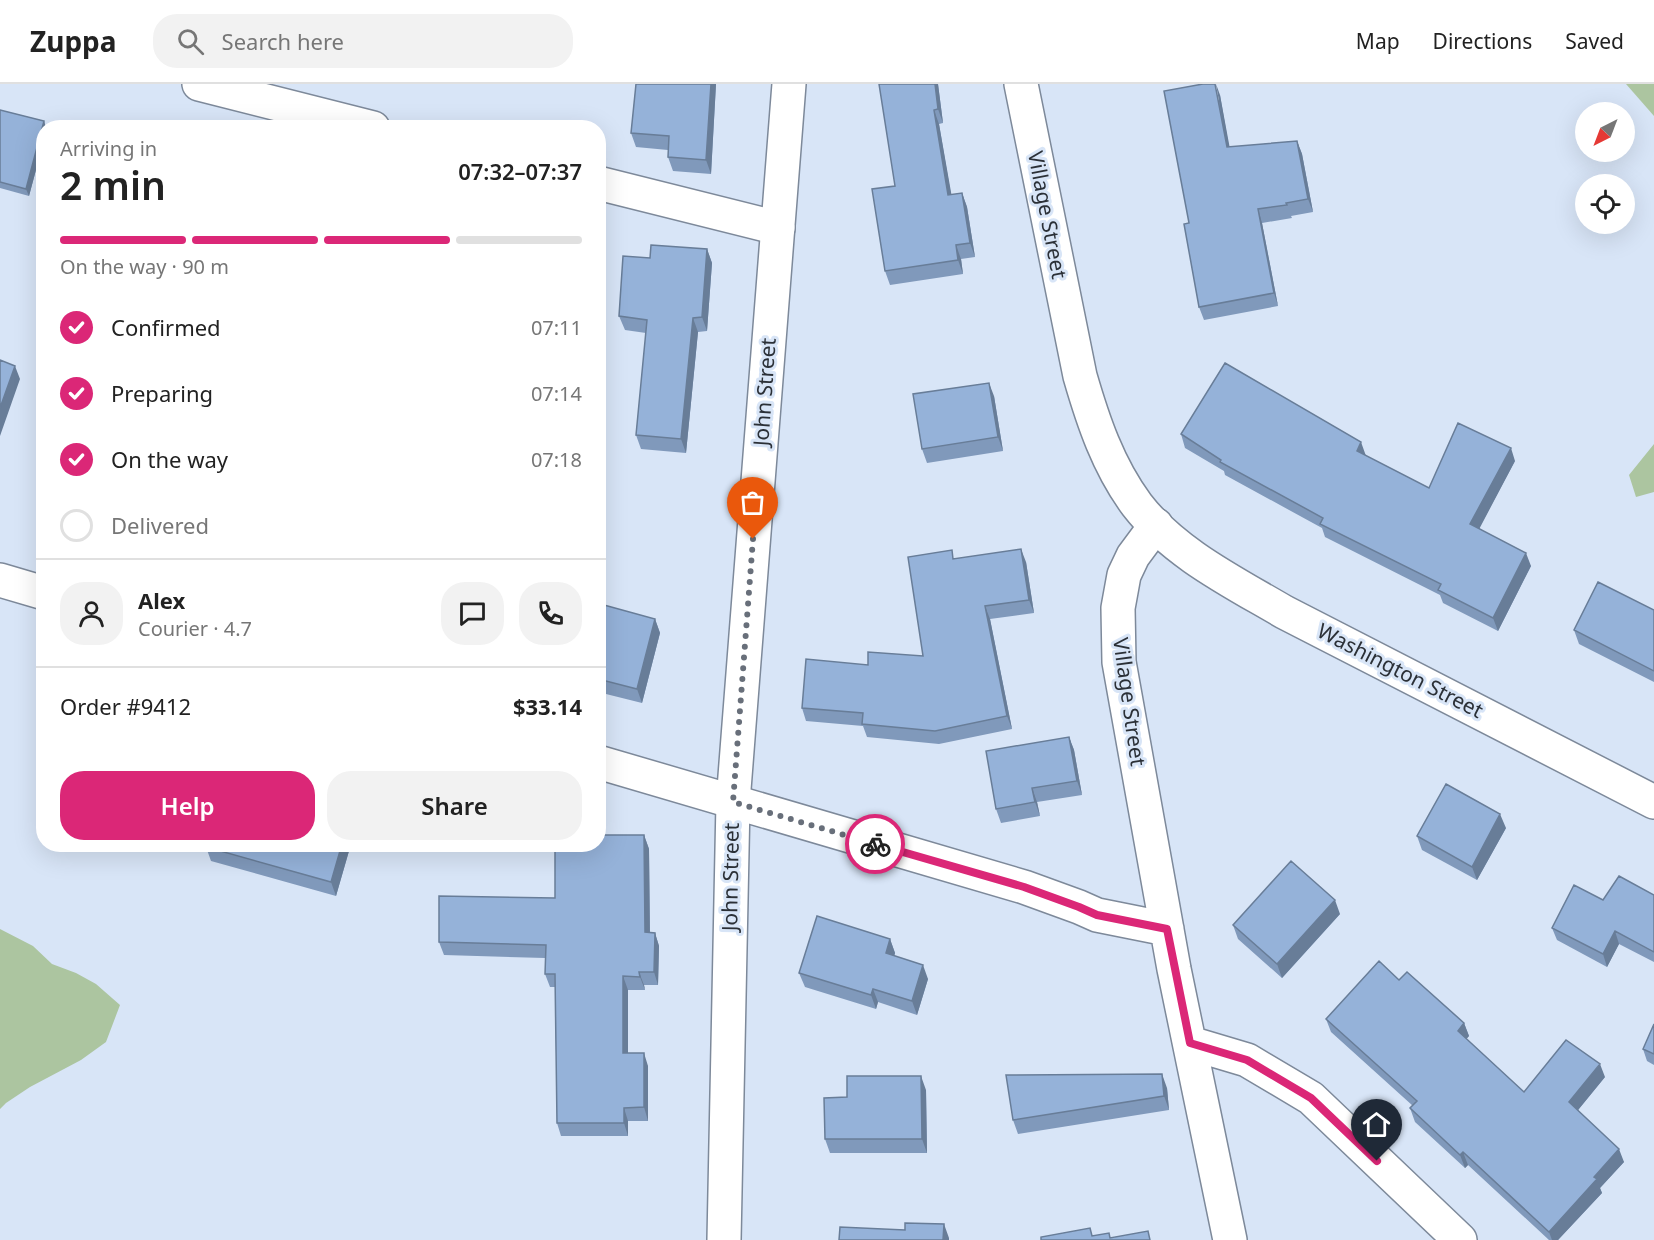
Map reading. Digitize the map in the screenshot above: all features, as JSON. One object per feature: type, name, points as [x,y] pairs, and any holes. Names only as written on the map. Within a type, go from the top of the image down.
[{"type":"street","points":[[199,84],[342,120]]},
{"type":"street","name":"John Street","points":[[724,1240],[733,802],[789,84]]},
{"type":"street","name":"Village Street","points":[[1021,84],[1080,376],[1091,414],[1107,454],[1123,484],[1138,506],[1156,525],[1133,556],[1124,575],[1118,608],[1119,662],[1167,929],[1230,1240]]},
{"type":"street","points":[[606,185],[778,228]]},
{"type":"street","name":"Washington Street","points":[[1156,525],[1198,560],[1276,607],[1654,802]]},
{"type":"street","points":[[0,580],[36,591]]},
{"type":"street","points":[[606,764],[1024,887],[1097,915],[1167,929]]},
{"type":"street","points":[[1190,1043],[1247,1060],[1311,1098],[1460,1240]]},
{"type":"green space","points":[[1626,84],[1654,84],[1654,116]]},
{"type":"green space","points":[[1654,444],[1654,492],[1636,497],[1629,475]]},
{"type":"green space","points":[[0,929],[33,946],[52,964],[96,984],[120,1005],[106,1042],[81,1060],[30,1087],[0,1109]]},
{"type":"building","points":[[636,84],[711,84],[706,160],[668,157],[669,136],[631,133]]},
{"type":"building","points":[[879,84],[935,84],[938,109],[934,110],[948,195],[962,193],[970,243],[956,245],[958,260],[885,271],[872,189],[895,186]]},
{"type":"building","points":[[1215,84],[1227,147],[1297,141],[1308,199],[1258,209],[1274,293],[1199,307],[1184,224],[1189,223],[1164,91]]},
{"type":"building","points":[[0,110],[40,120],[36,120],[36,151],[26,189],[0,182]]},
{"type":"building","points":[[651,245],[707,249],[702,317],[693,318],[681,439],[636,435],[647,320],[619,316],[623,256],[650,258]]},
{"type":"building","points":[[0,360],[15,366],[0,408]]},
{"type":"building","points":[[1225,363],[1361,442],[1357,451],[1429,488],[1458,423],[1511,448],[1470,524],[1526,553],[1493,618],[1438,590],[1441,584],[1320,524],[1323,518],[1220,462],[1221,460],[1181,434]]},
{"type":"building","points":[[989,383],[998,437],[922,449],[913,394]]},
{"type":"building","points":[[1021,549],[1029,600],[985,606],[1007,716],[935,731],[862,724],[863,713],[802,708],[806,659],[868,665],[868,652],[923,656],[908,557],[952,550],[953,559]]},
{"type":"building","points":[[1598,582],[1654,610],[1654,671],[1574,630]]},
{"type":"building","points":[[606,606],[655,619],[637,689],[606,681]]},
{"type":"building","points":[[1069,737],[1077,781],[1032,788],[1035,802],[996,809],[986,751]]},
{"type":"building","points":[[1446,784],[1500,814],[1472,867],[1417,836]]},
{"type":"building","points":[[606,835],[644,835],[645,932],[655,933],[654,972],[639,972],[640,977],[623,976],[623,1053],[644,1053],[644,1107],[624,1108],[624,1123],[557,1123],[555,974],[545,974],[546,945],[439,942],[439,896],[555,898],[555,852],[606,852]]},
{"type":"building","points":[[224,852],[340,852],[331,882]]},
{"type":"building","points":[[1291,861],[1335,900],[1277,964],[1233,925]]},
{"type":"building","points":[[1619,876],[1654,895],[1654,952],[1615,931],[1603,954],[1552,928],[1574,885],[1603,900]]},
{"type":"building","points":[[817,916],[890,939],[886,953],[923,965],[912,1001],[873,989],[871,995],[799,973]]},
{"type":"building","points":[[1379,961],[1399,980],[1407,972],[1464,1023],[1458,1031],[1524,1092],[1566,1040],[1600,1064],[1569,1102],[1619,1149],[1594,1177],[1597,1179],[1549,1232],[1463,1152],[1460,1155],[1410,1108],[1417,1101],[1326,1019]]},
{"type":"building","points":[[1654,1024],[1654,1054],[1643,1049]]},
{"type":"building","points":[[1162,1074],[1164,1096],[1013,1120],[1006,1075]]},
{"type":"building","points":[[847,1076],[921,1076],[922,1139],[825,1139],[824,1098],[847,1097]]},
{"type":"building","points":[[905,1223],[944,1224],[943,1240],[839,1240],[840,1227],[905,1230]]},
{"type":"building","points":[[1090,1228],[1092,1236],[1109,1233],[1110,1238],[1148,1231],[1150,1240],[1041,1240],[1041,1237]]},
{"type":"way so far","points":[[753,539],[733,802],[875,844]]},
{"type":"route","points":[[875,844],[1024,887],[1097,915],[1167,929],[1190,1043],[1247,1060],[1311,1098],[1377,1161]]}]
